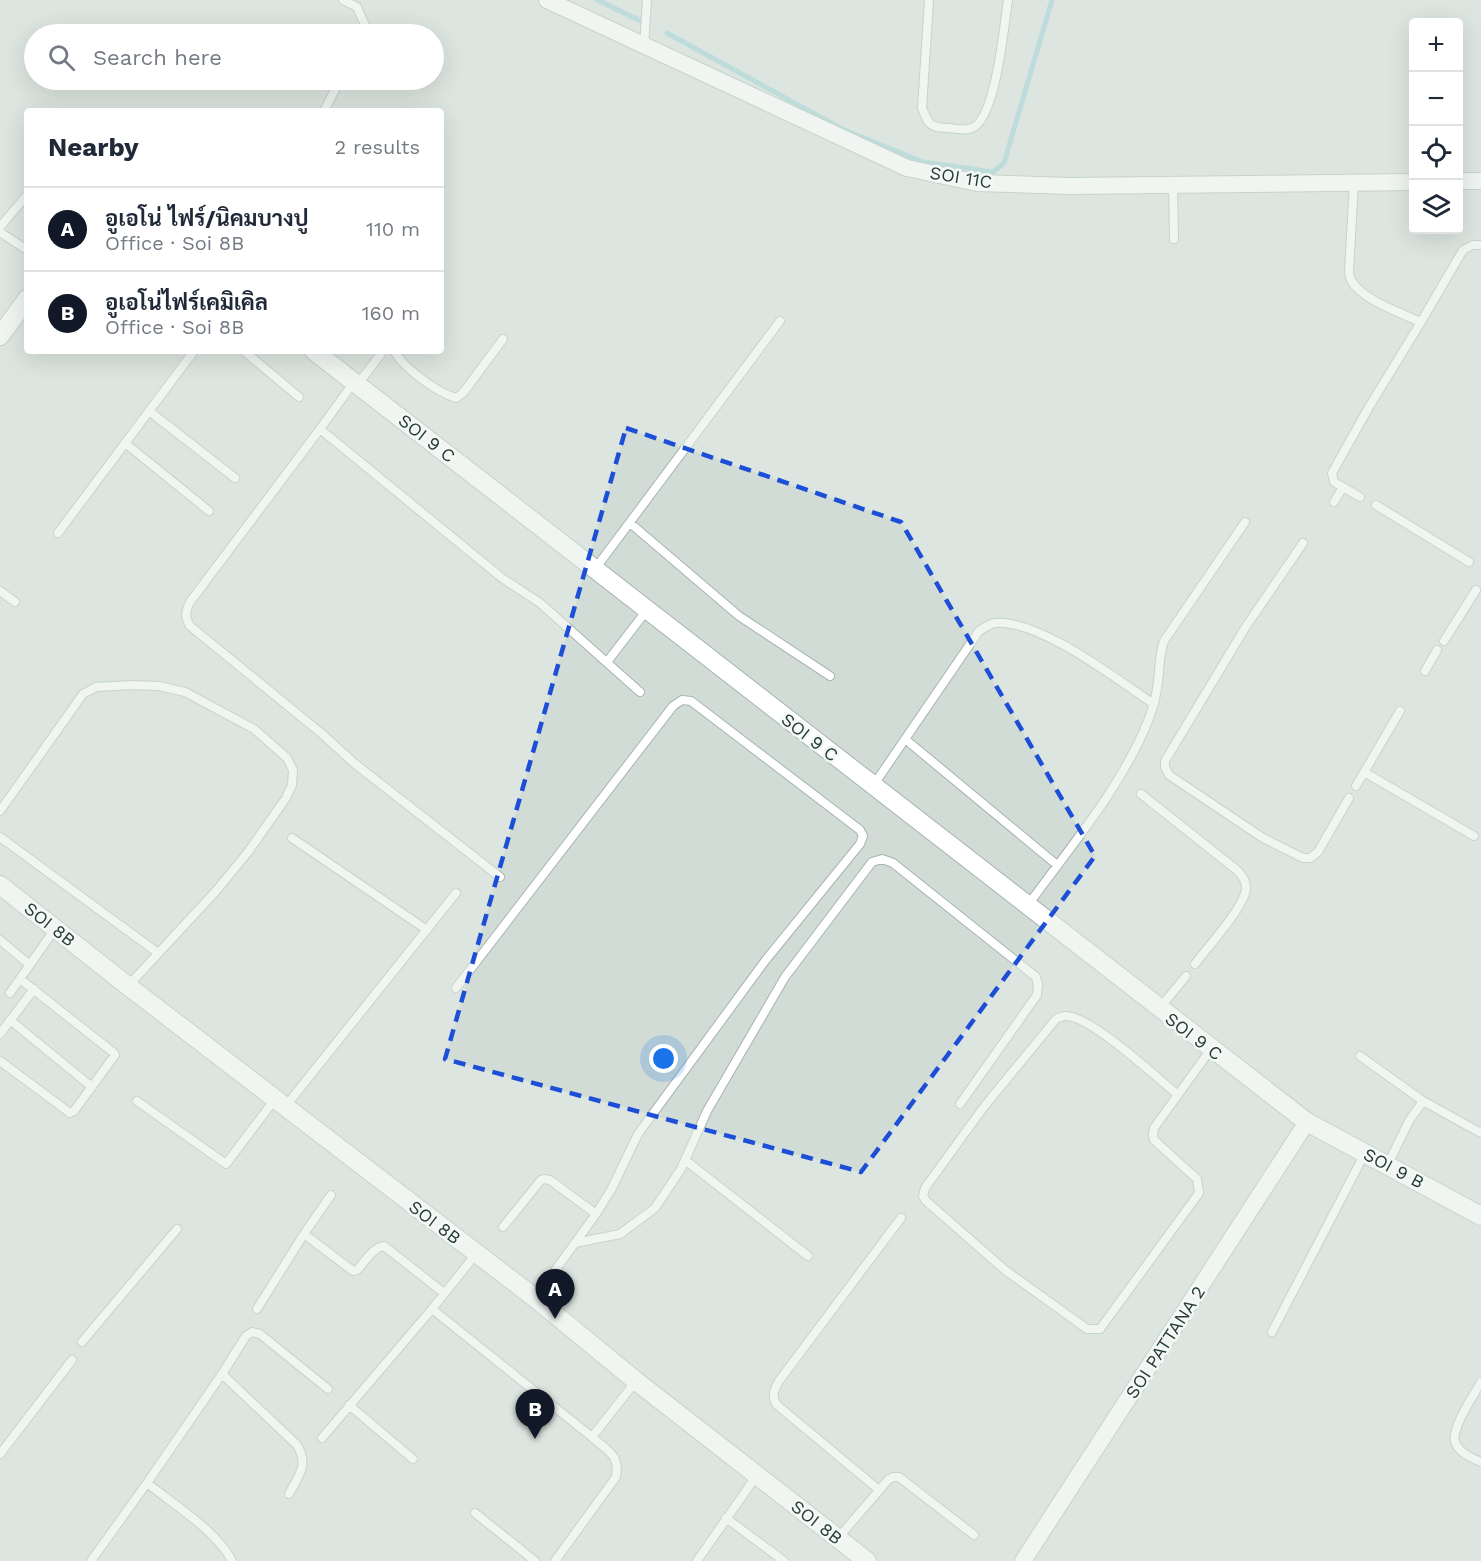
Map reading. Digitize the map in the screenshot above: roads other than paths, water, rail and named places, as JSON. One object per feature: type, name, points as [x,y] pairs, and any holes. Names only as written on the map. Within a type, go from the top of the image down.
[{"type":"street","name":"SOI 11C","points":[[547,0],[907,168],[977,183],[1070,186],[1409,182]]},
{"type":"street","points":[[1463,181],[1481,181]]},
{"type":"street","points":[[2,328],[24,302]]},
{"type":"street","name":"SOI 9 C","points":[[318,354],[1307,1122]]},
{"type":"street","name":"SOI 8B","points":[[0,885],[535,1298],[636,1381],[867,1561]]},
{"type":"street","name":"SOI 9 B","points":[[1307,1122],[1481,1216]]},
{"type":"street","name":"SOI PATTANA 2","points":[[1023,1561],[1307,1122]]},
{"type":"lane","points":[[343,0],[357,7],[365,24]]},
{"type":"lane","points":[[644,46],[647,0]]},
{"type":"lane","points":[[929,0],[922,108],[927,122],[934,127],[965,129],[973,128],[981,122],[991,97],[1001,55],[1008,0]]},
{"type":"lane","points":[[326,108],[335,90]]},
{"type":"lane","points":[[1354,182],[1349,281],[1362,294],[1421,322]]},
{"type":"lane","points":[[1173,185],[1174,239]]},
{"type":"lane","points":[[24,199],[0,229],[24,248]]},
{"type":"lane","points":[[1360,496],[1334,482],[1332,473],[1463,250],[1473,245],[1481,245]]},
{"type":"lane","points":[[595,569],[780,321]]},
{"type":"lane","points":[[396,354],[401,362],[446,395],[456,398],[463,393],[503,339]]},
{"type":"lane","points":[[58,533],[192,354]]},
{"type":"lane","points":[[248,354],[299,397]]},
{"type":"lane","points":[[380,354],[320,429],[190,602],[186,610],[186,618],[190,626],[321,733],[354,763],[500,877]]},
{"type":"lane","points":[[149,411],[235,478]]},
{"type":"lane","points":[[320,429],[502,578],[540,603],[640,692]]},
{"type":"lane","points":[[125,443],[210,511]]},
{"type":"lane","points":[[1334,502],[1343,487]]},
{"type":"lane","points":[[1376,505],[1469,562]]},
{"type":"lane","points":[[1028,905],[1103,800],[1129,759],[1154,704],[1164,641],[1245,522]]},
{"type":"lane","points":[[630,523],[739,616],[830,675]]},
{"type":"lane","points":[[1303,543],[1245,628],[1165,761],[1165,767],[1169,775],[1263,838],[1303,858],[1310,858],[1318,852],[1349,798]]},
{"type":"lane","points":[[1444,641],[1476,590]]},
{"type":"lane","points":[[0,591],[15,602]]},
{"type":"lane","points":[[607,662],[647,610]]},
{"type":"lane","points":[[872,786],[979,631],[992,623],[1007,623],[1053,638],[1154,704]]},
{"type":"lane","points":[[1425,671],[1437,650]]},
{"type":"lane","points":[[0,811],[82,694],[96,687],[159,686],[185,692],[254,729],[287,758],[293,770],[293,776],[286,798],[248,852],[216,891],[128,986]]},
{"type":"lane","points":[[456,987],[673,706],[682,700],[691,701],[860,830],[863,836],[860,844],[765,961],[638,1134],[611,1190],[596,1214],[535,1298]]},
{"type":"lane","points":[[1356,786],[1400,711]]},
{"type":"lane","points":[[905,739],[1057,865]]},
{"type":"lane","points":[[1364,772],[1473,836]]},
{"type":"lane","points":[[1141,794],[1238,871],[1245,881],[1246,891],[1240,904],[1195,964]]},
{"type":"lane","points":[[0,837],[158,953]]},
{"type":"lane","points":[[292,838],[427,930]]},
{"type":"lane","points":[[575,1243],[620,1234],[655,1208],[685,1160],[707,1111],[785,977],[872,862],[882,859],[893,863],[1036,977],[1038,984],[1036,995],[960,1104]]},
{"type":"lane","points":[[137,1101],[224,1167],[456,893]]},
{"type":"lane","points":[[10,993],[55,928]]},
{"type":"lane","points":[[0,940],[30,965]]},
{"type":"lane","points":[[1159,1009],[1186,976]]},
{"type":"lane","points":[[0,1061],[66,1112],[74,1111],[113,1059],[114,1053],[20,979]]},
{"type":"lane","points":[[0,1034],[34,989]]},
{"type":"lane","points":[[1178,1095],[1105,1035],[1078,1019],[1065,1016],[1056,1019],[982,1108],[925,1188],[923,1196],[1005,1270],[1087,1329],[1100,1329],[1199,1193],[1197,1179],[1154,1140],[1153,1134],[1154,1128],[1178,1095],[1211,1049]]},
{"type":"lane","points":[[10,1020],[92,1086]]},
{"type":"lane","points":[[1360,1056],[1423,1101],[1481,1133]]},
{"type":"lane","points":[[1388,1164],[1409,1121],[1423,1101]]},
{"type":"lane","points":[[1272,1332],[1365,1152]]},
{"type":"lane","points":[[685,1160],[808,1256]]},
{"type":"lane","points":[[503,1227],[544,1179],[550,1180],[596,1214]]},
{"type":"lane","points":[[257,1309],[331,1195]]},
{"type":"lane","points":[[879,1490],[777,1405],[773,1398],[773,1390],[901,1218]]},
{"type":"lane","points":[[82,1342],[177,1229]]},
{"type":"lane","points":[[304,1234],[353,1271],[357,1270],[376,1249],[384,1246],[444,1293]]},
{"type":"lane","points":[[322,1438],[476,1254]]},
{"type":"lane","points":[[432,1309],[616,1458],[618,1466],[616,1477],[555,1561]]},
{"type":"lane","points":[[91,1561],[147,1483],[246,1336],[252,1332],[260,1334],[328,1389]]},
{"type":"lane","points":[[0,1454],[72,1360]]},
{"type":"lane","points":[[222,1374],[297,1445],[304,1465],[289,1494]]},
{"type":"lane","points":[[592,1437],[636,1381]]},
{"type":"lane","points":[[1481,1382],[1455,1429],[1455,1442],[1464,1454],[1481,1462]]},
{"type":"lane","points":[[349,1405],[413,1459]]},
{"type":"lane","points":[[697,1561],[757,1475]]},
{"type":"lane","points":[[837,1539],[893,1477],[899,1477],[974,1535]]},
{"type":"lane","points":[[147,1483],[225,1548],[232,1561]]},
{"type":"lane","points":[[475,1513],[535,1561]]},
{"type":"lane","points":[[726,1518],[784,1561]]},
{"type":"waterway","points":[[597,0],[641,21]]},
{"type":"waterway","points":[[667,33],[842,129],[923,162],[993,172],[1004,163],[1052,0]]},
{"type":"place","name":"อูเอโน่ ไฟร์/นิคมบางปู","points":[[555,1319]]},
{"type":"place","name":"อูเอโน่ไฟร์เคมิเคิล","points":[[535,1439]]}]
